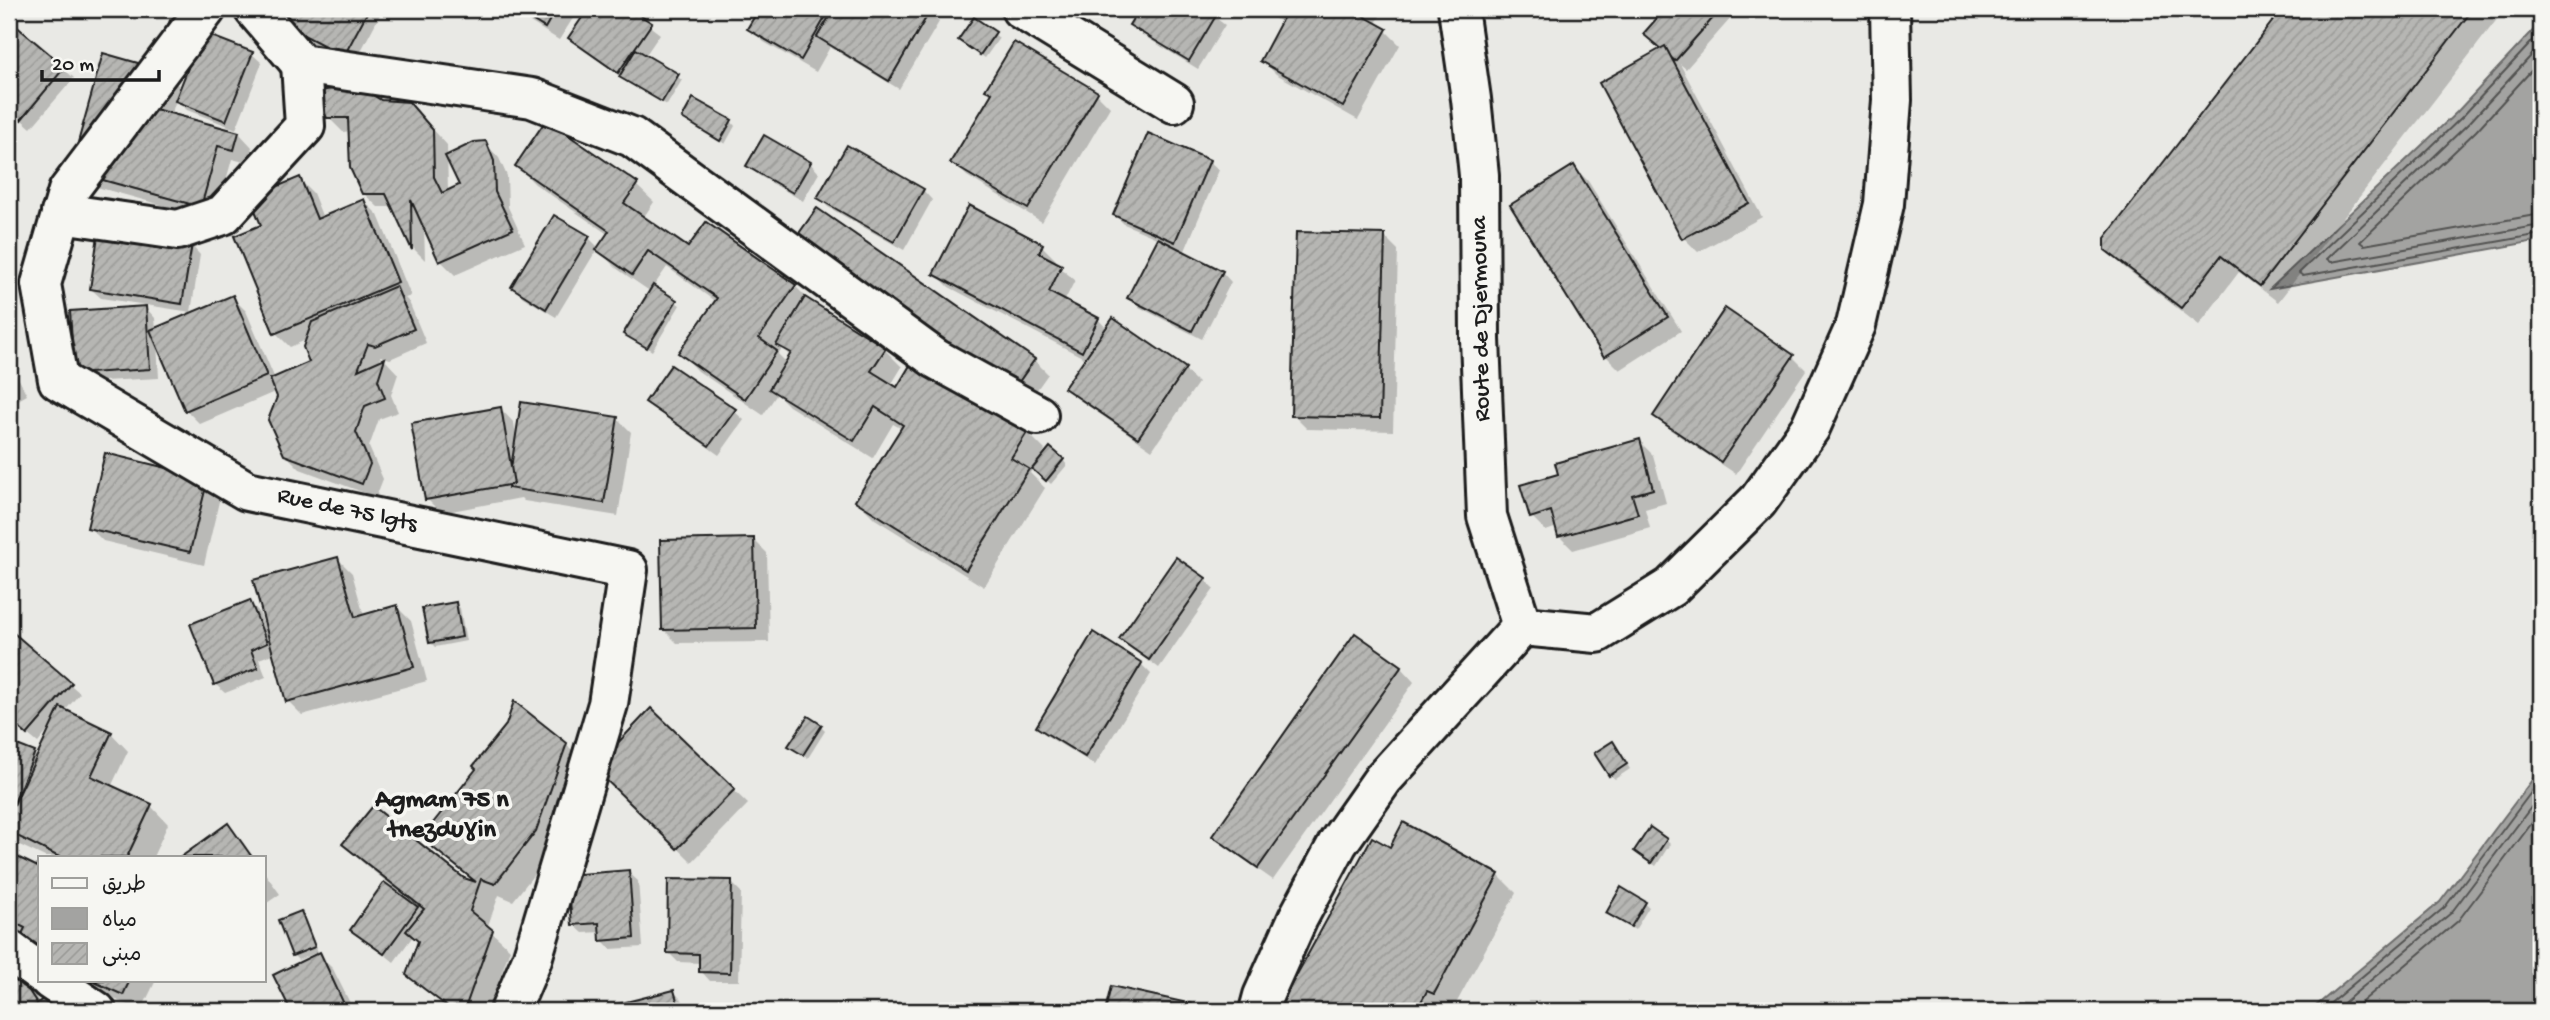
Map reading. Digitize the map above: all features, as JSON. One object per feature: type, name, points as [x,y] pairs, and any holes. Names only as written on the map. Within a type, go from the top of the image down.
[{"type":"street","name":"Rue de 75 lgts","points":[[206,9],[68,191],[41,284],[58,380],[247,491],[628,570],[608,704],[532,959],[510,1011]]},
{"type":"street","points":[[61,213],[178,230],[223,215],[304,126],[301,64],[254,9]]},
{"type":"street","points":[[1021,9],[1174,103]]},
{"type":"street","name":"Route de Djermouna","points":[[1458,9],[1479,175],[1480,339],[1487,516],[1522,626]]},
{"type":"street","points":[[1259,1011],[1263,996],[1298,918],[1338,843],[1383,779],[1522,626],[1597,633],[1671,587],[1758,501],[1810,428],[1856,325],[1884,204],[1892,100],[1890,9]]},
{"type":"street","points":[[301,64],[532,98],[632,137],[936,359],[1038,415]]},
{"type":"street","points":[[9,950],[38,972]]},
{"type":"street","points":[[53,982],[96,1011]]},
{"type":"water","points":[[2541,22],[2541,240],[2270,289],[2457,112]]},
{"type":"water","points":[[2541,768],[2541,1011],[2310,1011],[2440,902]]},
{"type":"building","points":[[278,9],[369,9],[344,56],[273,19]]},
{"type":"building","points":[[514,9],[556,9],[545,28]]},
{"type":"building","points":[[588,9],[630,9],[652,23],[618,73],[568,38]]},
{"type":"building","points":[[759,9],[830,9],[801,60],[747,29]]},
{"type":"building","points":[[834,9],[930,11],[889,81],[817,37]]},
{"type":"building","points":[[1139,9],[1207,9],[1217,14],[1189,61],[1129,25]]},
{"type":"building","points":[[1266,9],[1363,9],[1360,14],[1387,29],[1343,107],[1260,61],[1283,18]]},
{"type":"building","points":[[1665,9],[1721,9],[1675,61],[1643,34]]},
{"type":"building","points":[[2282,9],[2473,9],[2260,286],[2221,256],[2181,308],[2105,250],[2105,238]]},
{"type":"building","points":[[974,17],[996,32],[980,55],[958,40]]},
{"type":"building","points":[[9,20],[65,67],[21,120],[9,110]]},
{"type":"building","points":[[170,20],[253,52],[226,121],[175,101],[188,68],[157,55]]},
{"type":"building","points":[[1014,42],[1098,92],[1028,209],[950,163],[992,93],[985,90]]},
{"type":"building","points":[[1665,46],[1749,203],[1682,239],[1599,83]]},
{"type":"building","points":[[636,49],[679,74],[662,102],[619,77]]},
{"type":"building","points":[[103,53],[166,71],[155,109],[239,132],[234,150],[218,146],[201,207],[70,171]]},
{"type":"building","points":[[338,87],[366,91],[381,100],[409,102],[433,130],[434,177],[442,193],[459,185],[445,156],[474,142],[486,141],[494,161],[495,192],[513,229],[439,262],[411,200],[412,250],[386,194],[362,194],[350,168],[348,118],[327,118],[315,93]]},
{"type":"building","points":[[693,98],[732,120],[720,141],[682,118]]},
{"type":"building","points":[[546,120],[638,183],[624,203],[688,247],[706,222],[796,285],[759,338],[777,351],[745,399],[678,353],[717,298],[648,251],[632,275],[596,250],[609,231],[515,166]]},
{"type":"building","points":[[1148,133],[1210,160],[1175,242],[1113,215]]},
{"type":"building","points":[[764,135],[811,162],[793,193],[746,166]]},
{"type":"building","points":[[847,145],[924,189],[894,242],[817,198]]},
{"type":"building","points":[[1574,165],[1668,317],[1604,357],[1510,205]]},
{"type":"building","points":[[300,177],[317,219],[364,199],[398,282],[274,334],[234,236],[261,225],[250,198]]},
{"type":"building","points":[[969,205],[1043,244],[1039,253],[1062,265],[1049,292],[1099,318],[1082,352],[933,274]]},
{"type":"building","points":[[817,208],[1035,359],[1011,393],[792,243]]},
{"type":"building","points":[[554,215],[590,236],[546,309],[511,287]]},
{"type":"building","points":[[99,229],[192,244],[182,304],[90,289]]},
{"type":"building","points":[[1296,232],[1385,234],[1380,418],[1291,416]]},
{"type":"building","points":[[1158,238],[1223,271],[1192,331],[1127,298]]},
{"type":"building","points":[[653,285],[677,300],[647,348],[623,334]]},
{"type":"building","points":[[396,286],[414,329],[375,346],[368,344],[358,370],[385,358],[378,380],[385,398],[365,406],[356,432],[370,464],[362,484],[284,455],[268,420],[277,397],[270,379],[309,362],[303,347],[312,322]]},
{"type":"building","points":[[233,295],[267,376],[185,411],[150,330]]},
{"type":"building","points":[[805,297],[886,348],[871,371],[897,387],[915,357],[1028,431],[1011,458],[1029,469],[966,570],[855,501],[903,425],[875,407],[854,441],[769,389],[791,353],[776,345]]},
{"type":"building","points":[[146,306],[150,369],[74,374],[70,311]]},
{"type":"building","points":[[1725,308],[1794,355],[1721,462],[1653,416]]},
{"type":"building","points":[[1113,318],[1186,368],[1138,438],[1064,388]]},
{"type":"building","points":[[671,365],[736,409],[709,446],[645,402]]},
{"type":"building","points":[[521,402],[618,417],[604,503],[508,488]]},
{"type":"building","points":[[501,407],[514,484],[425,500],[411,423]]},
{"type":"building","points":[[1640,439],[1653,489],[1632,495],[1638,514],[1558,537],[1551,511],[1530,518],[1520,485],[1558,474],[1555,463]]},
{"type":"building","points":[[1050,447],[1064,459],[1046,481],[1032,469]]},
{"type":"building","points":[[105,453],[208,478],[190,552],[87,528]]},
{"type":"building","points":[[754,538],[756,628],[662,630],[660,540]]},
{"type":"building","points":[[338,557],[355,617],[397,605],[414,667],[286,702],[253,580]]},
{"type":"building","points":[[1176,557],[1206,578],[1149,660],[1119,639]]},
{"type":"building","points":[[250,600],[267,643],[251,650],[258,668],[214,685],[190,624]]},
{"type":"building","points":[[456,602],[462,637],[429,643],[422,608]]},
{"type":"building","points":[[9,629],[72,683],[27,735],[9,719]]},
{"type":"building","points":[[1093,632],[1142,663],[1085,757],[1036,727]]},
{"type":"building","points":[[1355,633],[1402,666],[1258,868],[1212,836]]},
{"type":"building","points":[[514,701],[567,743],[536,831],[495,884],[481,879],[470,911],[493,930],[464,1011],[453,1011],[406,975],[418,941],[406,931],[424,909],[342,844],[373,806],[464,878],[476,882],[421,838],[476,769],[473,766],[506,725]]},
{"type":"building","points":[[60,707],[112,732],[91,776],[152,804],[127,856],[57,856],[9,832],[9,803],[14,805]]},
{"type":"building","points":[[651,708],[735,789],[677,849],[594,768]]},
{"type":"building","points":[[808,716],[822,725],[803,755],[788,746]]},
{"type":"building","points":[[1613,741],[1627,764],[1609,776],[1594,753]]},
{"type":"building","points":[[17,745],[35,752],[14,803],[9,800],[9,766]]},
{"type":"building","points":[[1403,822],[1499,874],[1434,994],[1427,991],[1416,1011],[1277,1011],[1372,837],[1390,847]]},
{"type":"building","points":[[228,823],[251,856],[182,856]]},
{"type":"building","points":[[1650,827],[1667,839],[1651,863],[1634,851]]},
{"type":"building","points":[[9,853],[38,867],[38,956],[16,946],[25,928],[9,920]]},
{"type":"building","points":[[629,870],[634,938],[600,941],[599,923],[572,925],[568,875]]},
{"type":"building","points":[[668,879],[732,880],[730,973],[699,972],[699,954],[667,953]]},
{"type":"building","points":[[384,882],[418,907],[384,954],[350,930]]},
{"type":"building","points":[[1621,887],[1646,902],[1631,927],[1606,913]]},
{"type":"building","points":[[301,911],[315,947],[292,956],[278,920]]},
{"type":"building","points":[[320,952],[344,1004],[336,1009],[338,1011],[291,1011],[273,975]]},
{"type":"building","points":[[9,961],[37,1003],[54,992],[68,1011],[9,1011]]},
{"type":"building","points":[[94,982],[129,982],[123,995]]},
{"type":"building","points":[[1111,986],[1192,1004],[1191,1011],[1105,1011]]},
{"type":"building","points":[[674,990],[680,1011],[594,1010]]},
{"type":"district","name":"Agmam 75 n tnezduɣin","points":[[442,816]]}]
